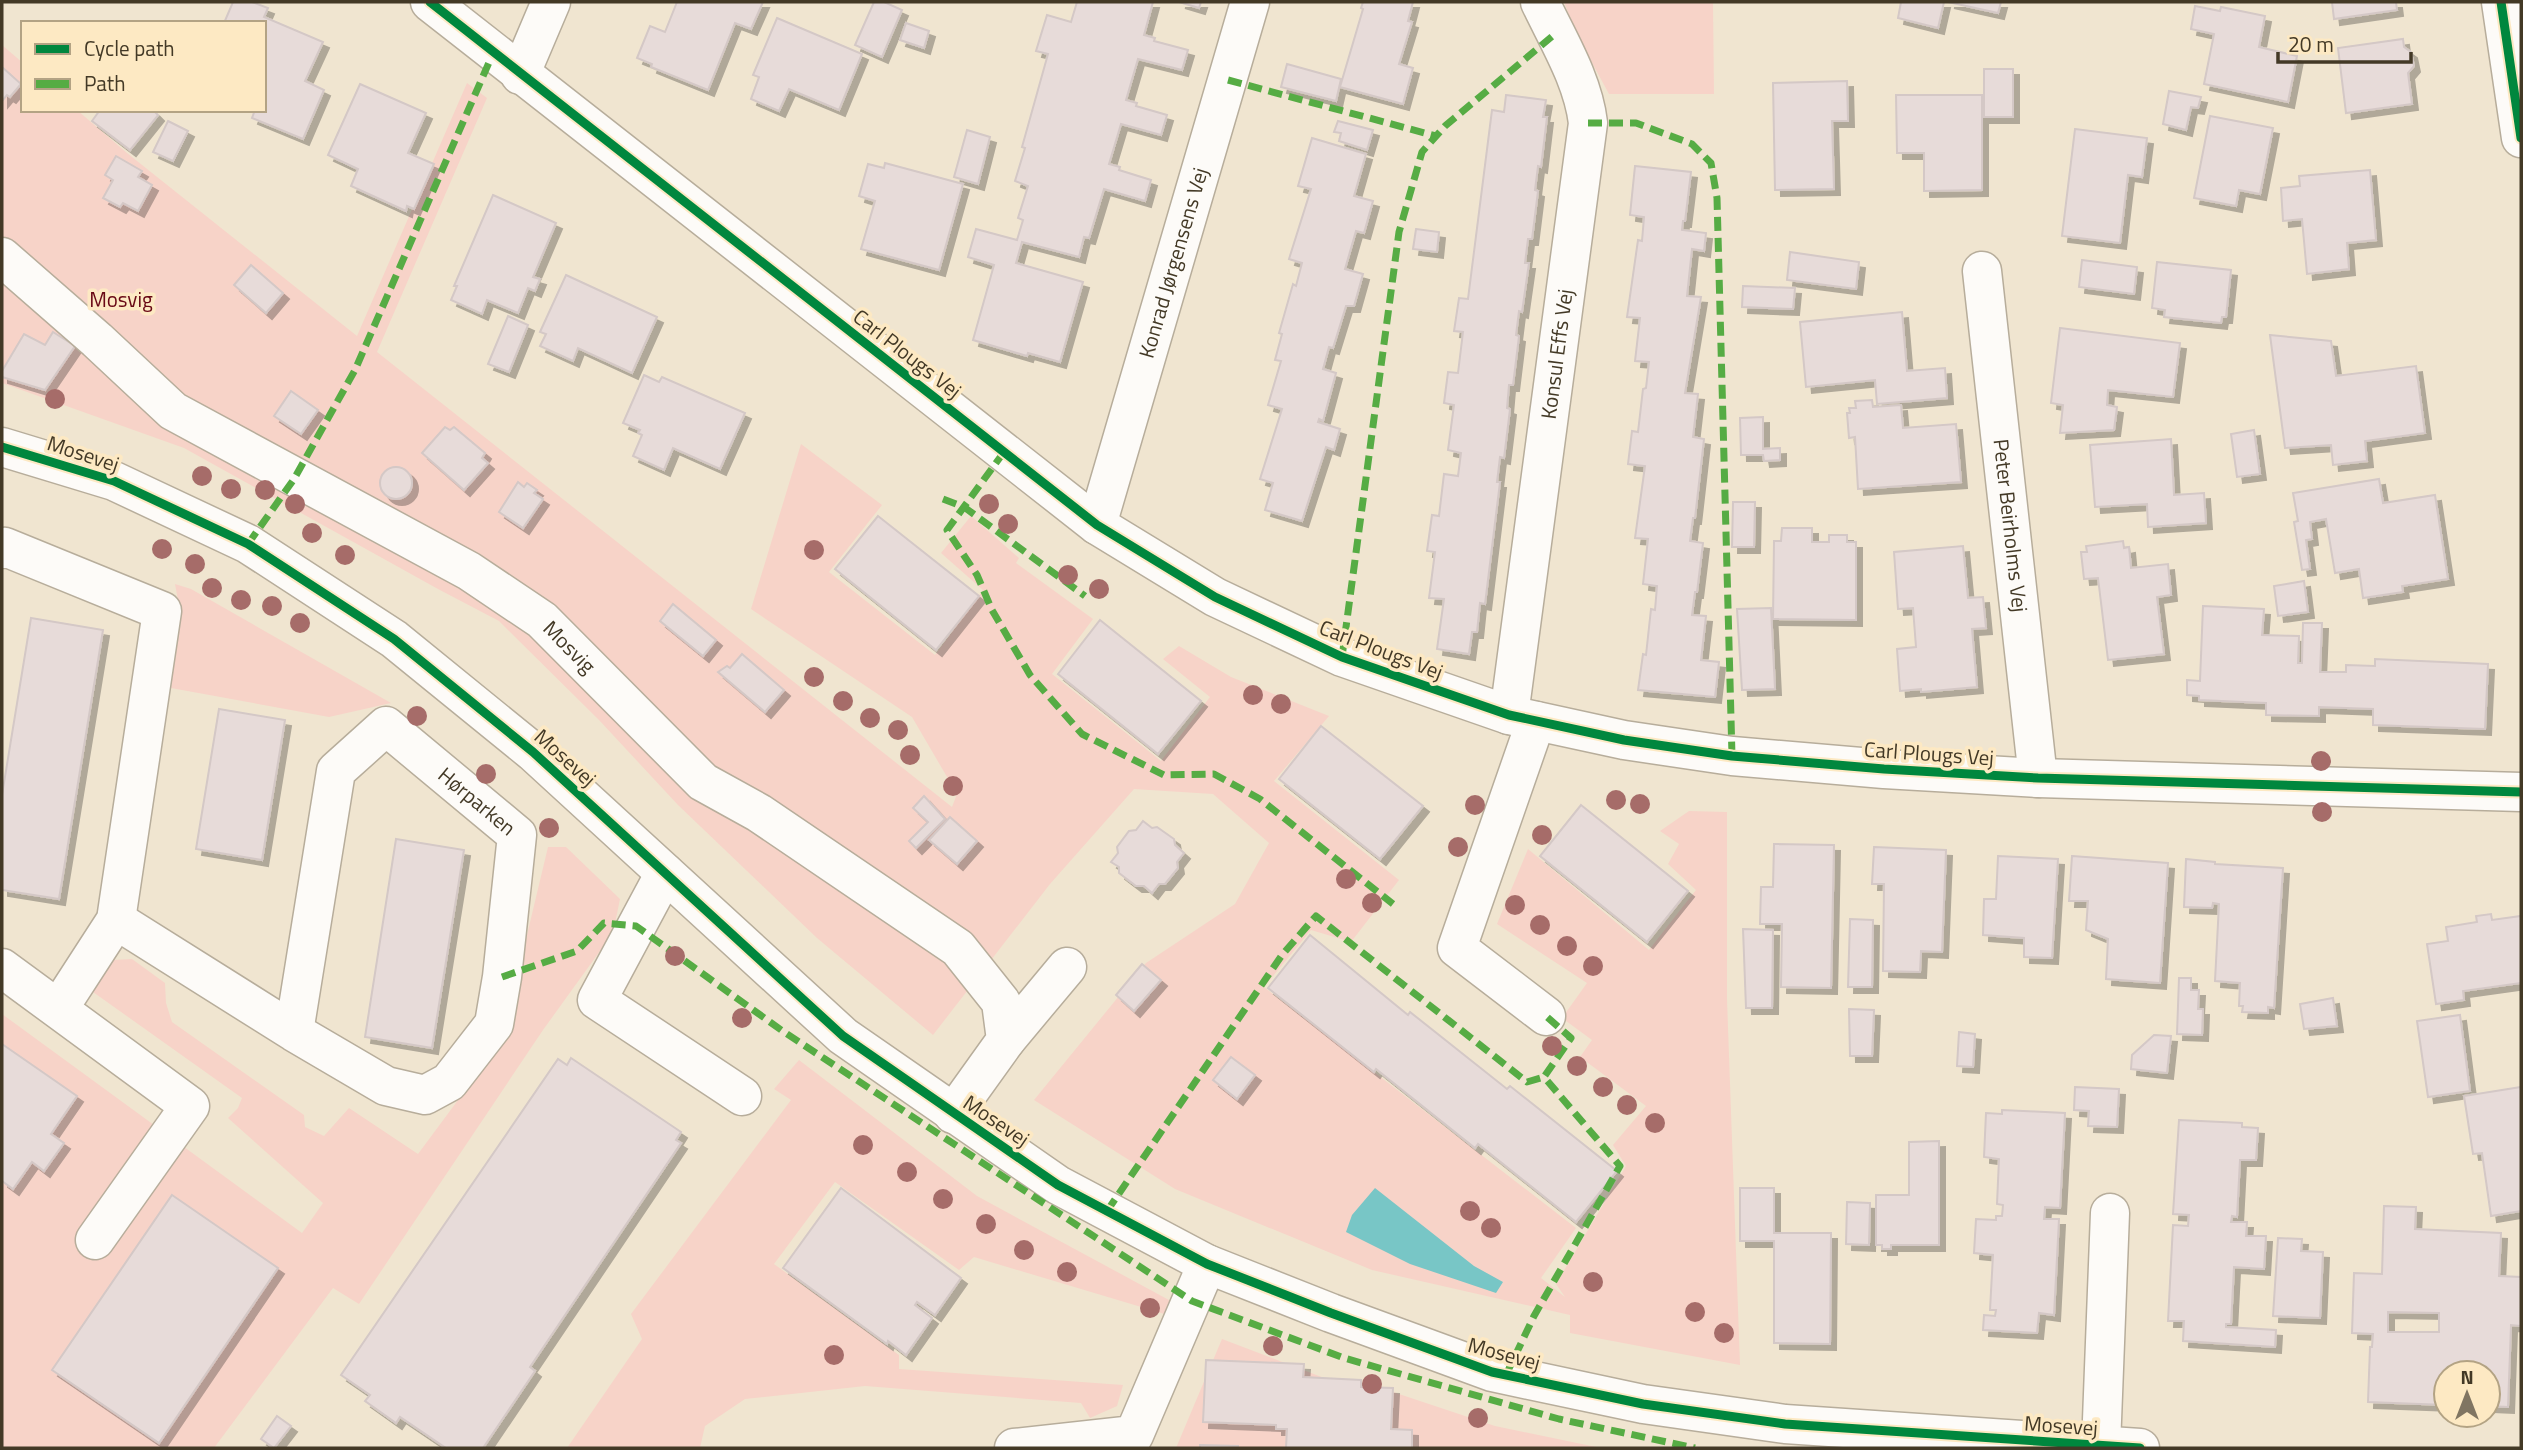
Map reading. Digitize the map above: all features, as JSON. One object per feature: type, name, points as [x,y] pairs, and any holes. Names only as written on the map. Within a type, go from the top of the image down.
[{"type":"street","name":"Carl Plougs Vej","points":[[429,2],[1097,525],[1215,597],[1342,657],[1522,718],[1624,740],[1732,756],[2038,778],[2521,792]]},
{"type":"street","points":[[520,75],[551,2]]},
{"type":"street","name":"Konrad Jørgensens Vej","points":[[1097,525],[1250,2]]},
{"type":"street","name":"Konsul Effs Vej","points":[[1522,718],[1588,123],[1586,106],[1571,67],[1540,2]]},
{"type":"street","points":[[2501,2],[2521,138]]},
{"type":"street","name":"Mosvig","points":[[2,257],[173,411],[469,571],[542,620],[703,782],[759,814],[958,948],[1001,1002],[1006,1040]]},
{"type":"street","name":"Peter Beirholms Vej","points":[[1982,271],[2038,778]]},
{"type":"street","name":"Mosevej","points":[[2,447],[114,481],[259,552],[394,639],[533,752],[843,1036],[1058,1185],[1208,1264],[1492,1372],[1643,1404],[1784,1424],[1824,1438],[2140,1448]]},
{"type":"street","points":[[2,549],[5,547],[162,611],[116,920],[59,1008]]},
{"type":"street","points":[[1522,718],[1457,948],[1546,1016]]},
{"type":"street","name":"Hørparken","points":[[116,920],[294,1032],[386,1086],[425,1095],[449,1082],[494,1024],[502,977],[517,835],[386,726],[336,771],[294,1032]]},
{"type":"street","points":[[665,873],[597,1000],[742,1096]]},
{"type":"street","points":[[953,1114],[1006,1040],[1067,967]]},
{"type":"street","points":[[2,968],[190,1105],[95,1240]]},
{"type":"street","name":"Mosevej","points":[[2101,1446],[2110,1213]]},
{"type":"street","points":[[1014,1448],[1134,1435],[1208,1264]]},
{"type":"green space","points":[[1564,2],[1713,2],[1714,94],[1609,94],[1577,35]]},
{"type":"green space","points":[[2,45],[21,61],[21,112],[79,112],[357,336],[467,83],[487,98],[377,352],[952,807],[957,794],[912,717],[751,609],[801,444],[882,505],[829,572],[935,655],[983,590],[941,553],[971,516],[1019,558],[1016,563],[1093,619],[1052,674],[1161,761],[1210,697],[1163,659],[1179,646],[1231,677],[1329,716],[1274,781],[1399,880],[1351,942],[1311,930],[1264,987],[1576,1228],[1541,1278],[1565,1297],[1556,1284],[1626,1166],[1613,1145],[1646,1106],[1580,1057],[1592,1040],[1562,1018],[1587,983],[1497,924],[1528,849],[1649,950],[1696,890],[1668,864],[1679,844],[1660,831],[1689,811],[1727,812],[1727,999],[1740,1365],[1570,1333],[1570,1315],[1372,1270],[1175,1189],[1034,1100],[1146,963],[1235,904],[1269,843],[1213,794],[1134,789],[1050,884],[933,1035],[817,938],[678,805],[599,720],[499,621],[184,448],[2,383]]},
{"type":"green space","points":[[175,584],[191,589],[391,703],[329,717],[171,688],[180,611]]},
{"type":"green space","points":[[548,847],[566,847],[620,899],[613,933],[543,1030],[359,1304],[333,1288],[214,1448],[2,1448],[2,1014],[302,1233],[323,1203],[228,1118],[238,1108],[242,1098],[93,992],[113,960],[132,959],[165,983],[166,1003],[172,1022],[304,1115],[305,1127],[324,1136],[349,1108],[418,1154],[510,1030],[516,981]]},
{"type":"green space","points":[[799,1060],[977,1196],[1180,1306],[1178,1318],[974,1257],[959,1270],[835,1182],[774,1264],[899,1355],[899,1369],[1123,1385],[1117,1406],[1090,1418],[1081,1403],[865,1386],[745,1399],[705,1426],[700,1448],[567,1448],[642,1339],[631,1314],[791,1100],[774,1089]]},
{"type":"green space","points":[[1222,1339],[1392,1404],[1393,1392],[1495,1426],[1601,1448],[1176,1448]]},
{"type":"water","points":[[1375,1188],[1474,1266],[1503,1282],[1496,1293],[1410,1264],[1346,1232],[1352,1215]]},
{"type":"building","points":[[233,2],[252,2],[268,8],[264,17],[323,42],[305,81],[324,90],[303,139],[252,118],[254,112],[266,112],[266,21],[225,21]]},
{"type":"building","points":[[677,2],[763,2],[751,29],[735,23],[708,90],[651,67],[652,64],[637,58],[650,26],[665,32]]},
{"type":"building","points":[[874,2],[884,2],[902,10],[882,57],[855,45]]},
{"type":"building","points":[[1077,2],[1153,2],[1144,35],[1155,38],[1154,41],[1188,50],[1182,70],[1138,59],[1126,100],[1137,103],[1136,106],[1167,115],[1161,135],[1121,124],[1109,164],[1151,180],[1145,201],[1104,189],[1089,238],[1084,237],[1079,257],[1022,242],[1016,263],[1083,282],[1060,362],[1028,353],[1027,356],[973,340],[994,265],[968,257],[976,229],[1017,240],[1023,220],[1018,218],[1028,186],[1015,181],[1048,54],[1036,51],[1047,15],[1071,22]]},
{"type":"building","points":[[1179,2],[1201,2],[1199,8]]},
{"type":"building","points":[[1363,2],[1413,2],[1408,21],[1412,22],[1399,64],[1413,68],[1403,104],[1340,87]]},
{"type":"building","points":[[1901,2],[1944,2],[1938,28],[1898,18]]},
{"type":"building","points":[[1948,2],[2001,2],[1998,13]]},
{"type":"building","points":[[2332,2],[2396,2],[2397,10],[2334,19]]},
{"type":"building","points":[[2195,6],[2220,11],[2221,7],[2265,16],[2259,47],[2297,56],[2288,102],[2204,84],[2214,34],[2191,29]]},
{"type":"building","points":[[777,18],[862,54],[839,110],[789,89],[779,111],[751,99],[759,77],[753,75]]},
{"type":"building","points":[[906,23],[929,31],[924,48],[900,40]]},
{"type":"building","points":[[2403,39],[2404,47],[2411,52],[2414,66],[2408,73],[2412,104],[2346,113],[2338,48]]},
{"type":"building","points":[[1287,64],[1341,79],[1336,101],[1281,87]]},
{"type":"building","points":[[2,67],[21,84],[10,97],[7,95],[2,101]]},
{"type":"building","points":[[1984,69],[2013,69],[2013,117],[1984,117]]},
{"type":"building","points":[[1847,81],[1848,121],[1832,121],[1834,189],[1775,190],[1773,83]]},
{"type":"building","points":[[360,84],[426,113],[408,153],[434,164],[414,209],[407,206],[406,211],[351,186],[358,169],[328,155]]},
{"type":"building","points":[[2169,91],[2201,97],[2198,108],[2191,107],[2186,130],[2163,124]]},
{"type":"building","points":[[1506,95],[1546,100],[1543,117],[1547,117],[1541,167],[1538,166],[1535,190],[1538,191],[1532,239],[1528,239],[1525,263],[1529,263],[1522,312],[1519,311],[1513,385],[1509,385],[1507,408],[1510,409],[1504,458],[1500,457],[1497,482],[1500,482],[1485,604],[1480,603],[1477,632],[1472,632],[1469,654],[1437,649],[1444,599],[1429,598],[1435,552],[1427,551],[1432,515],[1439,516],[1444,474],[1458,476],[1461,453],[1448,450],[1454,405],[1444,403],[1448,372],[1458,373],[1463,332],[1454,331],[1459,298],[1468,299],[1492,110],[1504,112]]},
{"type":"building","points":[[1896,95],[1982,95],[1982,190],[1924,191],[1924,153],[1897,153]]},
{"type":"building","points":[[99,112],[155,112],[158,115],[130,150],[92,121]]},
{"type":"building","points":[[2210,116],[2273,128],[2260,194],[2239,190],[2236,206],[2194,198]]},
{"type":"building","points":[[168,121],[188,131],[173,161],[153,152]]},
{"type":"building","points":[[1338,121],[1373,130],[1367,150],[1339,141],[1341,133],[1334,132]]},
{"type":"building","points":[[2075,129],[2147,138],[2142,177],[2128,175],[2120,243],[2062,236]]},
{"type":"building","points":[[967,130],[990,137],[978,184],[954,177]]},
{"type":"building","points":[[1312,138],[1366,154],[1354,196],[1373,201],[1364,233],[1356,231],[1345,269],[1363,274],[1354,306],[1346,306],[1333,348],[1329,347],[1323,369],[1336,373],[1323,421],[1319,419],[1318,422],[1340,429],[1334,450],[1326,447],[1302,521],[1265,510],[1273,483],[1260,479],[1282,409],[1268,405],[1281,361],[1275,360],[1282,334],[1279,333],[1302,263],[1289,259],[1311,189],[1298,186]]},
{"type":"building","points":[[116,156],[142,171],[138,177],[152,185],[138,211],[123,203],[120,207],[103,198],[113,180],[105,175]]},
{"type":"building","points":[[885,163],[963,184],[939,270],[861,249],[875,201],[859,196],[868,164],[884,168]]},
{"type":"building","points":[[1635,166],[1691,172],[1682,230],[1706,233],[1704,251],[1692,249],[1687,296],[1701,297],[1685,393],[1698,394],[1693,437],[1704,439],[1690,541],[1703,543],[1692,615],[1706,616],[1701,660],[1719,662],[1715,697],[1638,690],[1643,654],[1646,655],[1651,609],[1655,610],[1657,586],[1643,584],[1648,539],[1635,538],[1645,466],[1628,464],[1632,431],[1638,432],[1649,362],[1635,361],[1640,318],[1627,317],[1644,217],[1630,215]]},
{"type":"building","points":[[2370,170],[2376,240],[2347,243],[2349,269],[2307,274],[2302,219],[2283,221],[2281,188],[2300,186],[2299,176]]},
{"type":"building","points":[[493,195],[556,223],[533,277],[540,279],[535,291],[528,288],[518,313],[487,300],[482,314],[451,300],[457,286],[454,286]]},
{"type":"building","points":[[1416,229],[1439,232],[1437,252],[1413,249]]},
{"type":"building","points":[[1790,252],[1859,262],[1856,289],[1787,280]]},
{"type":"building","points":[[2082,260],[2137,267],[2134,294],[2079,287]]},
{"type":"building","points":[[2157,262],[2231,270],[2226,317],[2222,317],[2221,323],[2164,317],[2165,310],[2152,308]]},
{"type":"building","points":[[251,265],[283,293],[266,313],[234,285]]},
{"type":"building","points":[[566,275],[657,317],[632,373],[578,348],[573,361],[540,346],[546,334],[540,332]]},
{"type":"building","points":[[1743,286],[1795,288],[1793,309],[1742,307]]},
{"type":"building","points":[[1902,312],[1907,371],[1945,368],[1947,398],[1877,404],[1875,380],[1806,387],[1800,322]]},
{"type":"building","points":[[508,316],[528,325],[509,372],[488,364]]},
{"type":"building","points":[[2060,328],[2180,343],[2173,397],[2108,390],[2107,405],[2117,407],[2114,430],[2060,433],[2063,405],[2051,403]]},
{"type":"building","points":[[53,332],[75,346],[45,390],[2,377],[2,371],[24,334],[45,345]]},
{"type":"building","points":[[2270,335],[2331,341],[2336,376],[2416,366],[2425,433],[2365,441],[2367,461],[2333,465],[2331,445],[2285,448]]},
{"type":"building","points":[[644,375],[659,382],[662,377],[745,413],[720,469],[673,448],[664,470],[633,456],[642,435],[638,433],[640,430],[623,423]]},
{"type":"building","points":[[291,391],[318,410],[301,434],[274,416]]},
{"type":"building","points":[[1872,400],[1873,407],[1901,405],[1903,428],[1956,424],[1961,482],[1858,489],[1855,437],[1849,438],[1847,413],[1850,413],[1849,408],[1856,408],[1855,401]]},
{"type":"building","points":[[1763,417],[1763,449],[1780,448],[1780,460],[1764,461],[1763,455],[1741,455],[1740,418]]},
{"type":"building","points":[[445,427],[450,430],[454,427],[485,453],[482,458],[488,463],[464,490],[422,453]]},
{"type":"building","points":[[2254,430],[2260,474],[2237,477],[2231,434]]},
{"type":"building","points":[[2171,439],[2174,495],[2204,493],[2206,523],[2148,527],[2147,504],[2095,507],[2090,445]]},
{"type":"building","points":[[396,467],[407,472],[412,483],[407,494],[396,499],[385,494],[380,483],[385,472]]},
{"type":"building","points":[[2379,479],[2383,503],[2435,495],[2448,579],[2402,586],[2403,592],[2363,598],[2359,569],[2335,573],[2326,519],[2310,522],[2312,539],[2306,540],[2310,569],[2302,570],[2294,522],[2298,521],[2293,493]]},
{"type":"building","points":[[518,482],[524,487],[527,483],[537,490],[534,493],[543,499],[523,528],[499,512]]},
{"type":"building","points":[[1733,502],[1755,502],[1754,547],[1732,547]]},
{"type":"building","points":[[878,516],[979,596],[936,650],[835,569]]},
{"type":"building","points":[[1782,528],[1812,528],[1812,542],[1829,542],[1829,535],[1847,535],[1847,542],[1856,542],[1856,620],[1773,619],[1774,541],[1781,541]]},
{"type":"building","points":[[2123,541],[2124,548],[2129,547],[2131,568],[2168,564],[2171,595],[2157,597],[2164,654],[2108,660],[2098,578],[2084,579],[2081,552],[2087,552],[2086,546]]},
{"type":"building","points":[[1963,546],[1968,598],[1983,597],[1986,628],[1972,629],[1977,687],[1900,691],[1897,649],[1916,647],[1913,608],[1898,609],[1894,552]]},
{"type":"building","points":[[2304,581],[2308,612],[2278,616],[2274,586]]},
{"type":"building","points":[[673,604],[716,640],[703,656],[660,621]]},
{"type":"building","points":[[2203,606],[2264,609],[2262,635],[2299,636],[2298,663],[2302,663],[2303,623],[2322,623],[2320,672],[2346,672],[2346,665],[2375,666],[2375,659],[2488,664],[2485,729],[2373,725],[2373,709],[2319,707],[2319,716],[2266,715],[2266,703],[2199,700],[2199,696],[2187,695],[2187,680],[2200,681]]},
{"type":"building","points":[[1771,608],[1775,689],[1742,690],[1737,609]]},
{"type":"building","points":[[31,618],[103,630],[59,899],[2,890],[2,795]]},
{"type":"building","points":[[1100,620],[1201,701],[1158,754],[1058,674]]},
{"type":"building","points":[[742,654],[784,690],[765,712],[718,672],[727,666],[730,668]]},
{"type":"building","points":[[219,709],[285,720],[262,860],[196,849]]},
{"type":"building","points":[[1321,726],[1423,806],[1380,859],[1279,779]]},
{"type":"building","points":[[924,796],[945,819],[916,848],[909,841],[928,822],[913,808]]},
{"type":"building","points":[[1581,805],[1688,891],[1647,942],[1540,856]]},
{"type":"building","points":[[950,817],[977,841],[957,864],[929,840]]},
{"type":"building","points":[[1143,821],[1174,839],[1175,845],[1184,853],[1177,862],[1178,868],[1165,884],[1159,884],[1152,893],[1144,886],[1136,886],[1119,873],[1119,867],[1111,862],[1118,853],[1117,847],[1129,831],[1136,830]]},
{"type":"building","points":[[396,839],[464,850],[432,1048],[365,1037]]},
{"type":"building","points":[[1774,844],[1834,845],[1831,988],[1781,987],[1782,924],[1760,924],[1761,887],[1773,887]]},
{"type":"building","points":[[1874,847],[1946,850],[1942,952],[1921,951],[1920,972],[1883,971],[1884,884],[1872,884]]},
{"type":"building","points":[[1998,856],[2058,859],[2052,958],[2024,957],[2024,938],[1983,935],[1984,899],[1996,899]]},
{"type":"building","points":[[2072,856],[2168,863],[2160,983],[2106,979],[2108,939],[2086,930],[2088,901],[2069,901]]},
{"type":"building","points":[[2186,859],[2215,864],[2283,868],[2274,1008],[2268,1007],[2268,1013],[2242,1012],[2243,1006],[2239,1006],[2240,983],[2215,981],[2219,904],[2213,903],[2212,908],[2184,907]]},
{"type":"building","points":[[2491,914],[2492,920],[2521,916],[2521,983],[2463,991],[2464,1000],[2436,1004],[2427,944],[2448,941],[2446,927],[2477,922],[2476,916]]},
{"type":"building","points":[[1850,919],[1873,920],[1872,987],[1848,987]]},
{"type":"building","points":[[1743,929],[1773,930],[1772,1008],[1746,1008]]},
{"type":"building","points":[[1310,935],[1408,1015],[1410,1012],[1507,1089],[1510,1086],[1617,1171],[1576,1222],[1478,1144],[1475,1148],[1268,988]]},
{"type":"building","points":[[1142,964],[1161,980],[1134,1011],[1116,995]]},
{"type":"building","points":[[2179,978],[2191,978],[2191,990],[2199,990],[2198,1009],[2203,1009],[2202,1035],[2177,1034]]},
{"type":"building","points":[[2333,998],[2337,1026],[2304,1029],[2300,1004]]},
{"type":"building","points":[[1849,1009],[1874,1010],[1872,1056],[1850,1056]]},
{"type":"building","points":[[2460,1015],[2470,1091],[2428,1097],[2417,1021]]},
{"type":"building","points":[[1959,1032],[1975,1034],[1973,1067],[1957,1066]]},
{"type":"building","points":[[2154,1035],[2171,1036],[2167,1073],[2131,1069],[2132,1055]]},
{"type":"building","points":[[2,1044],[77,1096],[51,1134],[64,1143],[44,1171],[32,1162],[13,1189],[2,1181]]},
{"type":"building","points":[[1231,1057],[1255,1075],[1237,1099],[1213,1080]]},
{"type":"building","points":[[571,1058],[681,1132],[676,1140],[681,1143],[530,1367],[535,1371],[483,1448],[446,1448],[400,1417],[396,1423],[365,1401],[370,1395],[341,1375],[558,1059],[567,1065]]},
{"type":"building","points":[[2075,1087],[2119,1089],[2117,1127],[2088,1126],[2089,1111],[2074,1110]]},
{"type":"building","points":[[2521,1087],[2521,1211],[2491,1216],[2482,1153],[2473,1154],[2464,1096]]},
{"type":"building","points":[[2002,1110],[2065,1113],[2060,1208],[2045,1207],[2044,1219],[2059,1219],[2054,1315],[2039,1313],[2037,1333],[1983,1330],[1984,1315],[1995,1316],[1996,1310],[1990,1310],[1993,1255],[1974,1253],[1976,1219],[1996,1220],[1996,1216],[2002,1216],[2003,1205],[1997,1204],[1999,1159],[1984,1157],[1986,1113],[2002,1114]]},
{"type":"building","points":[[2179,1120],[2242,1123],[2242,1127],[2258,1128],[2256,1160],[2240,1160],[2237,1217],[2232,1216],[2231,1222],[2247,1222],[2246,1236],[2266,1236],[2264,1269],[2234,1267],[2231,1324],[2226,1324],[2226,1327],[2276,1330],[2275,1347],[2183,1341],[2184,1321],[2168,1321],[2173,1225],[2188,1226],[2189,1215],[2173,1214]]},
{"type":"building","points":[[1939,1141],[1939,1245],[1891,1245],[1891,1249],[1882,1249],[1882,1245],[1876,1245],[1876,1195],[1909,1195],[1909,1142]]},
{"type":"building","points":[[841,1188],[961,1278],[935,1315],[917,1302],[915,1305],[932,1318],[906,1355],[783,1268]]},
{"type":"building","points":[[1740,1188],[1774,1188],[1774,1233],[1831,1233],[1830,1344],[1774,1343],[1774,1241],[1740,1241]]},
{"type":"building","points":[[172,1195],[278,1268],[159,1443],[52,1370]]},
{"type":"building","points":[[1847,1202],[1870,1203],[1869,1245],[1846,1244]]},
{"type":"building","points":[[2384,1206],[2416,1207],[2415,1229],[2501,1233],[2499,1276],[2521,1277],[2521,1326],[2511,1325],[2508,1407],[2502,1407],[2502,1359],[2432,1359],[2432,1404],[2368,1402],[2373,1334],[2352,1333],[2354,1273],[2382,1274]],"holes":[[[2388,1312],[2439,1313],[2439,1332],[2388,1332]]]},
{"type":"building","points":[[2278,1238],[2302,1239],[2301,1251],[2323,1252],[2320,1318],[2273,1316]]},
{"type":"building","points":[[1206,1360],[1304,1364],[1303,1377],[1361,1380],[1361,1387],[1393,1388],[1391,1429],[1412,1430],[1412,1448],[1286,1448],[1287,1429],[1276,1429],[1276,1425],[1203,1422]]},
{"type":"building","points":[[277,1416],[291,1426],[274,1448],[261,1439]]},
{"type":"building","points":[[1200,1445],[1238,1446],[1238,1448],[1200,1448]]},
{"type":"marked path","points":[[1342,657],[1399,232],[1422,152],[1445,126],[1555,34]]},
{"type":"marked path","points":[[248,544],[294,479],[355,370],[494,51]]},
{"type":"marked path","points":[[1228,80],[1436,136]]},
{"type":"marked path","points":[[1588,123],[1636,123],[1692,144],[1711,163],[1717,198],[1732,756]]},
{"type":"marked path","points":[[1004,452],[947,530],[977,575],[992,610],[1030,675],[1082,734],[1164,775],[1214,774],[1260,799],[1393,904]]},
{"type":"marked path","points":[[943,499],[964,507],[1085,596]]},
{"type":"marked path","points":[[1107,1211],[1282,955],[1316,916],[1527,1082],[1544,1077]]},
{"type":"marked path","points":[[502,977],[577,951],[604,923],[636,926],[784,1032],[1192,1301],[1344,1358],[1559,1419],[1695,1448]]},
{"type":"marked path","points":[[1506,1375],[1534,1316],[1620,1166],[1544,1077],[1571,1038],[1546,1016]]},
{"type":"cycle path","points":[[430,2],[1097,525],[1215,597],[1342,657],[1509,715],[1624,740],[1732,756],[2038,778],[2521,792]]},
{"type":"cycle path","points":[[2501,2],[2521,138]]},
{"type":"cycle path","points":[[2,447],[114,481],[248,544],[394,639],[533,752],[843,1036],[1058,1185],[1207,1264],[1492,1372],[1643,1404],[1785,1424],[2140,1448]]}]
